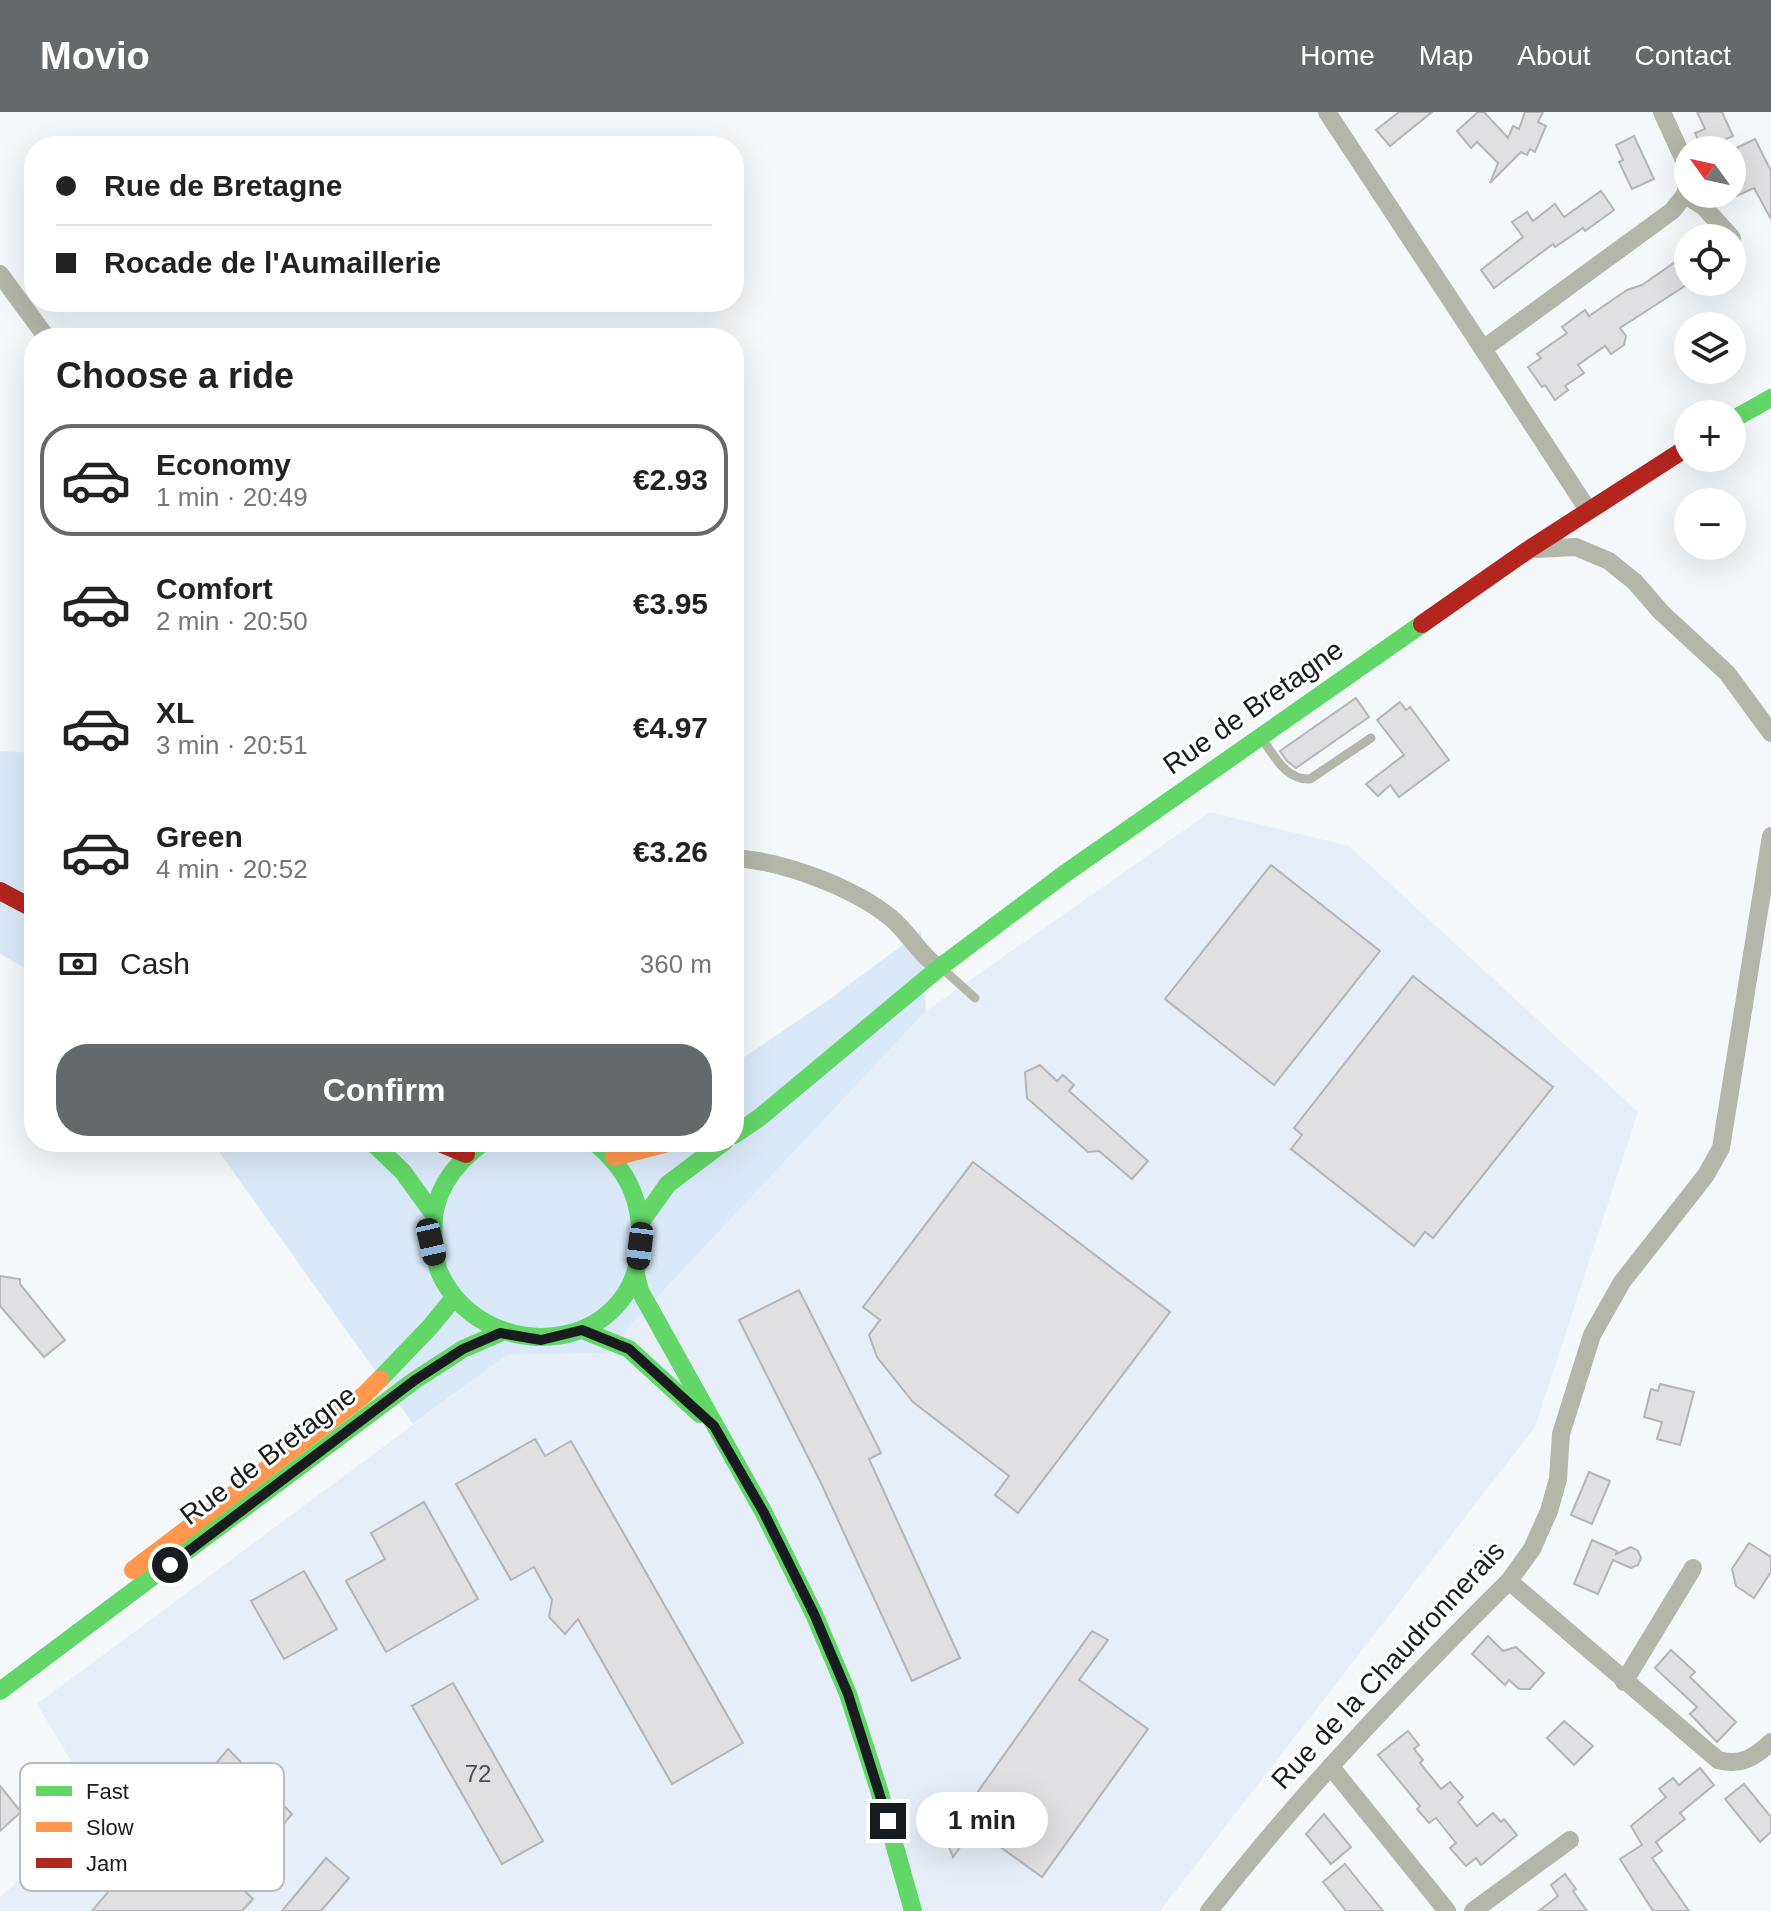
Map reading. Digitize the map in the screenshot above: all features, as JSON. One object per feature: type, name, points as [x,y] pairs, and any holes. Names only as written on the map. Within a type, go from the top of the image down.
[{"type":"main road","points":[[1746,412],[1771,398]]},
{"type":"main road","name":"Rue de Bretagne","points":[[744,1128],[939,968],[1063,875],[1528,550],[1674,456]]},
{"type":"main road","points":[[0,891],[24,904]]},
{"type":"main road","name":"Rue de Bretagne","points":[[744,1107],[781,1087],[862,1031]]},
{"type":"main road","points":[[382,1152],[403,1172],[432,1212]]},
{"type":"main road","points":[[461,1152],[466,1154]]},
{"type":"main road","points":[[469,1152],[453,1167],[440,1188],[432,1212],[431,1242],[438,1272],[453,1299],[474,1319],[500,1333],[541,1340],[582,1330],[604,1316],[623,1297],[636,1274]]},
{"type":"main road","points":[[607,1152],[635,1188],[643,1219],[636,1274],[640,1291],[764,1513],[808,1601],[848,1694],[913,1911]]},
{"type":"main road","points":[[614,1157],[633,1152]]},
{"type":"main road","points":[[643,1219],[668,1184],[711,1152]]},
{"type":"main road","name":"Rue de Bretagne","points":[[0,1672],[363,1396],[453,1299]]},
{"type":"main road","points":[[582,1330],[629,1349],[714,1426]]},
{"type":"main road","name":"Rue de Bretagne","points":[[0,1691],[415,1380],[463,1349],[500,1333]]},
{"type":"street","points":[[1327,112],[1588,510]]},
{"type":"street","points":[[1662,112],[1674,138]]},
{"type":"street","points":[[1483,349],[1674,207]]},
{"type":"street","points":[[1705,208],[1719,224]]},
{"type":"street","points":[[0,274],[24,307]]},
{"type":"street","points":[[1528,550],[1576,547],[1609,561],[1635,582],[1661,612],[1727,673],[1771,733]]},
{"type":"street","name":"Rue de la Chaudronnerais","points":[[1209,1911],[1245,1864],[1331,1767],[1509,1581],[1532,1549],[1549,1511],[1558,1479],[1561,1434],[1592,1335],[1622,1282],[1706,1175],[1721,1148],[1771,836]]},
{"type":"street","points":[[744,859],[802,873],[849,891],[891,918],[939,968]]},
{"type":"street","points":[[1624,1682],[1693,1568]]},
{"type":"street","points":[[1509,1581],[1718,1760],[1731,1764],[1744,1762],[1771,1742]]},
{"type":"street","points":[[1331,1767],[1447,1911]]},
{"type":"street","points":[[1473,1911],[1570,1840]]},
{"type":"lane","points":[[1260,736],[1286,771],[1299,779],[1310,779],[1371,738]]},
{"type":"lane","points":[[939,968],[975,998]]},
{"type":"shaded area","points":[[0,751],[24,752],[24,967],[0,954]]},
{"type":"shaded area","points":[[1210,812],[1349,846],[1638,1112],[1535,1427],[1160,1911],[0,1911],[0,1897],[20,1880],[20,1891],[284,1891],[284,1763],[72,1763],[37,1704],[507,1355],[605,1353],[926,1011]]},
{"type":"shaded area","points":[[921,931],[926,1011],[605,1353],[507,1355],[413,1424],[219,1152],[744,1152],[744,1057],[827,1001]]},
{"type":"building","points":[[1399,112],[1432,112],[1390,146],[1376,130]]},
{"type":"building","points":[[1478,112],[1484,112],[1508,138],[1513,126],[1519,129],[1525,112],[1543,112],[1538,122],[1546,126],[1535,152],[1530,149],[1527,155],[1521,152],[1490,183],[1498,163],[1477,142],[1471,148],[1457,131]]},
{"type":"building","points":[[1697,112],[1722,112],[1733,136],[1696,136],[1695,133],[1705,129]]},
{"type":"building","points":[[1634,136],[1654,179],[1632,189],[1619,162],[1623,160],[1616,145]]},
{"type":"building","points":[[1755,139],[1771,171],[1771,219],[1754,188],[1746,192],[1746,143]]},
{"type":"building","points":[[1601,191],[1614,210],[1585,231],[1583,228],[1555,247],[1553,244],[1494,288],[1481,270],[1523,237],[1512,222],[1527,212],[1533,221],[1555,204],[1564,217]]},
{"type":"building","points":[[1674,263],[1674,293],[1620,328],[1626,336],[1624,345],[1611,354],[1605,346],[1578,365],[1584,373],[1565,386],[1568,390],[1555,400],[1528,367],[1541,358],[1537,354],[1567,333],[1562,327],[1585,310],[1589,316],[1627,290],[1642,285]]},
{"type":"building","points":[[1356,698],[1369,717],[1296,768],[1287,761],[1280,751]]},
{"type":"building","points":[[1400,702],[1406,710],[1410,707],[1449,760],[1399,797],[1390,785],[1378,796],[1366,784],[1404,755],[1377,720]]},
{"type":"building","points":[[1271,865],[1380,951],[1274,1085],[1165,999]]},
{"type":"building","points":[[1413,976],[1553,1087],[1433,1238],[1425,1232],[1414,1246],[1291,1149],[1302,1135],[1294,1128]]},
{"type":"building","points":[[1040,1065],[1057,1081],[1063,1075],[1074,1085],[1069,1091],[1148,1161],[1132,1179],[1099,1151],[1088,1152],[1027,1098],[1025,1072]]},
{"type":"building","points":[[973,1162],[1170,1312],[1018,1513],[995,1495],[1009,1476],[913,1402],[877,1357],[869,1335],[880,1320],[863,1307]]},
{"type":"building","points":[[0,1276],[20,1279],[20,1284],[65,1340],[44,1357],[0,1306]]},
{"type":"building","points":[[799,1290],[881,1453],[869,1459],[960,1658],[912,1681],[821,1483],[739,1320]]},
{"type":"building","points":[[1660,1384],[1694,1392],[1680,1445],[1657,1439],[1662,1422],[1644,1417],[1651,1389],[1658,1391]]},
{"type":"building","points":[[535,1439],[545,1456],[571,1441],[743,1743],[672,1784],[578,1619],[565,1634],[549,1617],[552,1600],[534,1567],[511,1580],[456,1484]]},
{"type":"building","points":[[1589,1472],[1610,1481],[1592,1524],[1571,1515]]},
{"type":"building","points":[[424,1502],[478,1599],[386,1652],[346,1581],[385,1559],[371,1533]]},
{"type":"building","points":[[1592,1540],[1617,1551],[1616,1554],[1631,1547],[1638,1551],[1641,1558],[1638,1565],[1631,1568],[1613,1560],[1598,1594],[1574,1584]]},
{"type":"building","points":[[1749,1543],[1771,1557],[1771,1572],[1754,1598],[1736,1586],[1732,1569]]},
{"type":"building","points":[[304,1571],[337,1629],[284,1659],[251,1601]]},
{"type":"building","points":[[1092,1631],[1108,1640],[1079,1680],[1148,1729],[1042,1877],[974,1828],[953,1857],[945,1838]]},
{"type":"building","points":[[1488,1636],[1503,1651],[1516,1647],[1544,1673],[1530,1689],[1519,1689],[1509,1680],[1505,1685],[1472,1654]]},
{"type":"building","points":[[1671,1650],[1695,1672],[1690,1677],[1736,1722],[1717,1742],[1690,1714],[1697,1707],[1655,1668]]},
{"type":"building","points":[[453,1683],[543,1841],[502,1864],[412,1706]]},
{"type":"building","points":[[1564,1721],[1593,1746],[1574,1765],[1547,1738]]},
{"type":"building","points":[[1408,1731],[1419,1745],[1414,1749],[1423,1760],[1420,1763],[1441,1789],[1450,1782],[1463,1797],[1458,1802],[1477,1826],[1493,1813],[1501,1822],[1504,1819],[1517,1835],[1481,1865],[1476,1858],[1466,1866],[1450,1848],[1456,1843],[1436,1818],[1429,1823],[1417,1809],[1420,1806],[1378,1755]]},
{"type":"building","points":[[228,1749],[242,1763],[216,1763]]},
{"type":"building","points":[[1700,1768],[1714,1785],[1680,1813],[1685,1819],[1656,1842],[1662,1851],[1652,1858],[1689,1911],[1653,1911],[1620,1859],[1642,1845],[1631,1826],[1666,1797],[1659,1789],[1673,1778],[1679,1785]]},
{"type":"building","points":[[1744,1784],[1771,1817],[1771,1832],[1760,1842],[1725,1799]]},
{"type":"building","points":[[0,1786],[20,1813],[0,1831]]},
{"type":"building","points":[[284,1806],[292,1814],[284,1824]]},
{"type":"building","points":[[1324,1814],[1351,1847],[1331,1864],[1306,1834]]},
{"type":"building","points":[[326,1858],[349,1878],[321,1911],[282,1911]]},
{"type":"building","points":[[1345,1864],[1383,1911],[1346,1911],[1323,1882]]},
{"type":"building","points":[[1565,1874],[1587,1911],[1539,1911],[1558,1896],[1551,1885]]},
{"type":"building","points":[[109,1891],[245,1891],[253,1899],[242,1911],[92,1911]]},
{"type":"traffic: fast","points":[[1746,412],[1771,398]]},
{"type":"traffic: fast","points":[[744,1128],[939,968],[1063,875],[1422,624]]},
{"type":"traffic: fast","points":[[382,1152],[403,1172],[432,1212]]},
{"type":"traffic: fast","points":[[471,1152],[452,1172],[435,1210],[433,1224],[438,1269],[458,1300],[485,1322],[517,1334],[551,1336],[583,1329],[610,1312],[630,1285],[640,1248],[639,1216],[625,1176],[605,1152]]},
{"type":"traffic: fast","points":[[643,1219],[668,1184],[711,1152]]},
{"type":"traffic: fast","points":[[636,1274],[640,1291],[764,1513],[814,1614],[848,1694],[913,1911]]},
{"type":"traffic: fast","points":[[380,1379],[453,1299]]},
{"type":"traffic: fast","points":[[582,1330],[629,1349],[700,1414]]},
{"type":"traffic: fast","points":[[0,1691],[415,1380],[463,1349],[500,1333]]},
{"type":"traffic: slow","points":[[614,1157],[633,1152]]},
{"type":"traffic: slow","points":[[133,1570],[363,1396],[380,1379]]},
{"type":"traffic: jam","points":[[1422,624],[1528,550],[1674,456]]},
{"type":"traffic: jam","points":[[0,891],[24,904]]},
{"type":"traffic: jam","points":[[461,1152],[466,1154]]},
{"type":"route","points":[[170,1565],[415,1380],[463,1349],[500,1333],[541,1340],[582,1330],[629,1349],[714,1426],[764,1513],[814,1614],[848,1694],[888,1821]]}]
